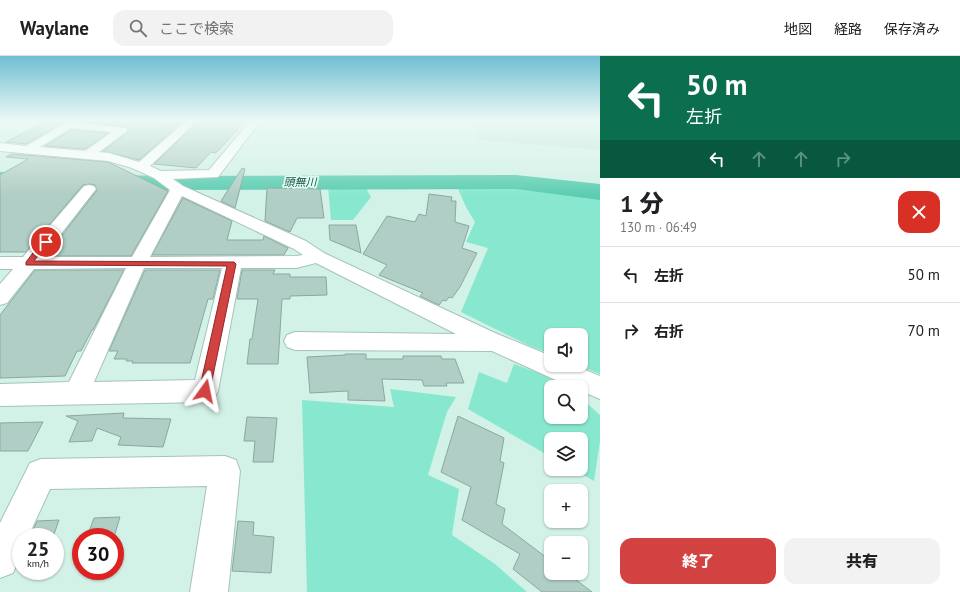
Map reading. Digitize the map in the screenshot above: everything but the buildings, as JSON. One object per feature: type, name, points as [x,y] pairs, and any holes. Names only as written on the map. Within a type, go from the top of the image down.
[{"type":"street","points":[[27,150],[35,145]]},
{"type":"street","points":[[87,155],[101,145]]},
{"type":"street","points":[[141,167],[165,145]]},
{"type":"street","points":[[159,175],[213,174],[236,145]]},
{"type":"street","points":[[0,147],[109,157],[141,167],[159,175],[178,189],[300,245],[318,256],[496,343],[600,388]]},
{"type":"street","points":[[0,298],[89,189]]},
{"type":"street","points":[[76,394],[137,264],[178,189]]},
{"type":"street","points":[[0,263],[232,264],[296,262],[318,256]]},
{"type":"street","points":[[0,395],[205,391],[232,264]]},
{"type":"street","points":[[295,341],[496,343]]},
{"type":"street","points":[[0,560],[41,474],[225,471],[209,592]]},
{"type":"shaded area","points":[[540,145],[600,145],[600,150]]},
{"type":"green space","points":[[456,184],[508,184],[600,196],[600,374],[588,369],[588,328],[544,328],[544,351],[461,312],[488,248],[466,242],[475,222],[466,207]]},
{"type":"green space","points":[[372,185],[367,190],[371,197],[353,220],[331,220],[328,186]]},
{"type":"green space","points":[[514,364],[557,380],[544,380],[544,424],[588,424],[588,404],[600,415],[600,441],[594,481],[585,476],[588,476],[588,432],[544,432],[544,453],[468,409],[479,372],[507,383]]},
{"type":"green space","points":[[390,389],[456,397],[447,412],[428,475],[459,489],[452,535],[495,564],[527,592],[307,592],[302,400],[394,407]]},
{"type":"waterway","name":"頭無川","points":[[0,179],[160,183],[516,182],[600,192]]},
{"type":"route","points":[[46,242],[28,263],[232,264],[205,391]]}]
